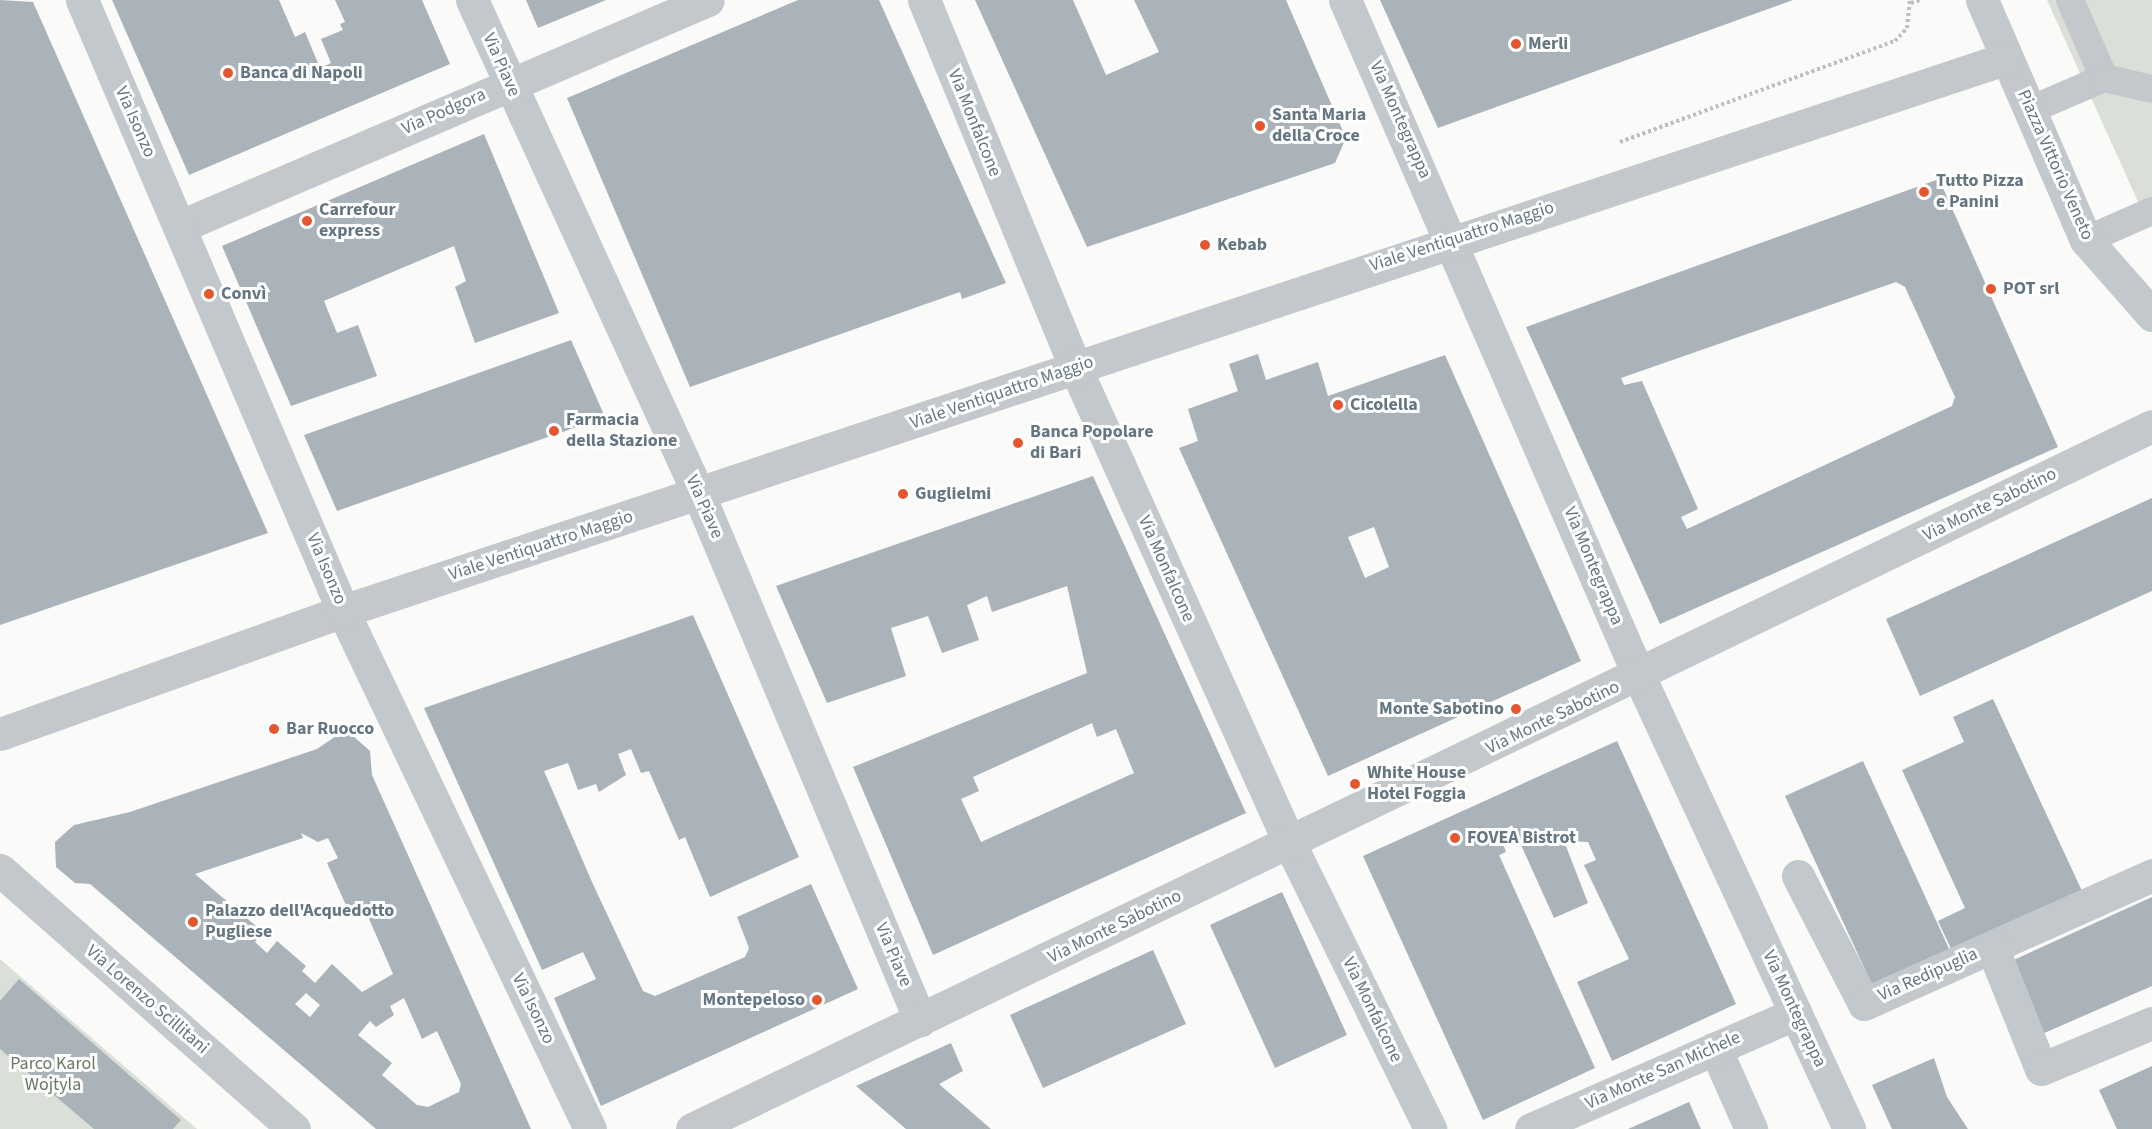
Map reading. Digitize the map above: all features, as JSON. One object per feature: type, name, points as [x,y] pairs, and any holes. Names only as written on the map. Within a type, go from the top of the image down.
[{"type":"street","name":"Via Isonzo","points":[[82,0],[181,226],[344,611],[590,1129]]},
{"type":"street","name":"Via Piave","points":[[472,0],[699,495],[920,1020]]},
{"type":"street","name":"Via Podgora","points":[[181,226],[509,83],[708,0]]},
{"type":"street","name":"Via Monfalcone","points":[[924,0],[1075,367],[1290,844],[1430,1129]]},
{"type":"street","name":"Via Montegrappa","points":[[1345,0],[1453,239],[1640,676],[1849,1129]]},
{"type":"street","name":"Piazza Vittorio Veneto","points":[[1982,0],[2086,240],[2152,315]]},
{"type":"street","points":[[2070,0],[2104,78]]},
{"type":"street","name":"Viale Ventiquattro Maggio","points":[[0,734],[344,611],[699,495],[1453,239],[2007,58]]},
{"type":"street","points":[[2030,110],[2104,78],[2152,89]]},
{"type":"street","points":[[2086,240],[2152,211]]},
{"type":"street","name":"Via Monte Sabotino","points":[[692,1129],[1640,676],[2152,426]]},
{"type":"street","name":"Via Lorenzo Scillitani","points":[[0,870],[294,1129]]},
{"type":"street","name":"Via Redipuglia","points":[[1798,876],[1864,1004],[2152,875]]},
{"type":"street","name":"Via Redipuglia","points":[[1992,947],[2041,1069],[2152,1023]]},
{"type":"street","name":"Via Monte San Michele","points":[[1531,1129],[1796,1013]]},
{"type":"street","points":[[1715,1048],[1751,1129]]},
{"type":"path","points":[[1910,0],[1920,0]]},
{"type":"green space","points":[[2047,0],[2152,0],[2152,227],[2144,215]]},
{"type":"green space","name":"Parco Karol Wojtyla","points":[[0,959],[197,1129],[0,1129]]},
{"type":"building","points":[[0,0],[33,2],[268,533],[0,625]]},
{"type":"building","points":[[112,0],[279,0],[295,37],[305,32],[320,68],[331,63],[321,39],[343,30],[340,24],[345,22],[335,0],[422,0],[450,64],[189,175]]},
{"type":"building","points":[[526,0],[606,0],[538,28]]},
{"type":"building","points":[[798,0],[879,0],[1006,283],[962,299],[960,292],[690,387],[567,98]]},
{"type":"building","points":[[975,0],[1073,0],[1106,75],[1159,52],[1134,0],[1286,0],[1346,138],[1335,163],[1087,247]]},
{"type":"building","points":[[1380,0],[1793,0],[1438,128]]},
{"type":"building","points":[[484,134],[559,313],[475,343],[455,287],[466,281],[454,246],[324,301],[337,333],[358,325],[377,376],[291,406],[222,246]]},
{"type":"building","points":[[1939,179],[2058,447],[1660,624],[1526,327]],"holes":[[[1896,282],[1905,287],[1955,397],[1952,406],[1687,529],[1681,517],[1698,509],[1642,381],[1624,385],[1621,378]]]},
{"type":"building","points":[[571,340],[605,417],[337,511],[304,435]]},
{"type":"building","points":[[1258,354],[1266,380],[1318,362],[1328,396],[1445,355],[1581,661],[1328,776],[1179,448],[1198,441],[1188,409],[1238,391],[1229,364]],"holes":[[[1374,527],[1389,567],[1365,578],[1348,537]]]},
{"type":"building","points":[[1093,476],[1246,813],[933,955],[853,767],[1087,673],[1067,586],[992,612],[987,596],[967,605],[979,640],[942,653],[928,616],[891,628],[906,676],[827,703],[776,586]],"holes":[[[1092,723],[1097,737],[1116,729],[1134,773],[981,842],[961,799],[979,791],[973,777]]]},
{"type":"building","points":[[2152,498],[2152,591],[1920,696],[1886,619]]},
{"type":"building","points":[[693,615],[799,857],[710,897],[685,837],[679,840],[649,771],[641,773],[631,749],[618,754],[626,775],[599,792],[596,784],[578,790],[568,763],[544,771],[592,882],[643,991],[655,996],[745,957],[749,948],[737,917],[811,884],[858,989],[601,1106],[554,998],[596,979],[583,952],[542,970],[424,708]]},
{"type":"building","points":[[1993,699],[2082,891],[1953,953],[1938,921],[1965,908],[1902,770],[1964,742],[1953,717]]},
{"type":"building","name":"Palazzo dell'Acquedotto Pugliese","points":[[339,734],[352,735],[370,751],[372,775],[531,1129],[376,1129],[90,884],[75,883],[56,867],[55,842],[74,825],[130,812],[317,749]],"holes":[[[301,833],[318,842],[328,838],[338,858],[327,863],[349,912],[363,905],[393,974],[362,992],[332,964],[315,983],[302,971],[306,966],[277,941],[267,953],[255,942],[263,932],[195,874],[303,838]],[[306,993],[320,1005],[310,1017],[295,1004]],[[404,998],[422,1039],[437,1031],[461,1084],[459,1092],[428,1107],[417,1105],[382,1075],[392,1063],[358,1035],[370,1021],[376,1027],[394,1015],[390,1006]]]},
{"type":"building","points":[[1617,741],[1736,1004],[1612,1061],[1577,982],[1629,959],[1584,865],[1596,860],[1588,842],[1564,841],[1588,903],[1554,918],[1512,825],[1499,834],[1506,852],[1499,855],[1595,1068],[1483,1120],[1363,856]]},
{"type":"building","points":[[1863,761],[1951,953],[1874,989],[1785,796]]},
{"type":"building","points":[[1282,892],[1347,1035],[1275,1068],[1210,925]]},
{"type":"building","points":[[2152,897],[2152,986],[2042,1034],[2009,962]]},
{"type":"building","points":[[1153,950],[1186,1024],[1043,1088],[1010,1015]]},
{"type":"building","name":"Parco Karol Wojtyla","points":[[19,979],[181,1120],[173,1129],[94,1129],[0,1049],[0,1001]]},
{"type":"building","points":[[951,1043],[963,1071],[939,1084],[991,1129],[906,1129],[856,1086]]},
{"type":"building","points":[[1934,1058],[1947,1097],[1968,1129],[1892,1129],[1872,1085]]},
{"type":"building","points":[[2152,1066],[2152,1129],[2117,1129],[2099,1090]]},
{"type":"building","points":[[1689,1102],[1701,1129],[1628,1129],[1660,1115]]},
{"type":"place","name":"Merli","points":[[1516,44]]},
{"type":"place","name":"Banca di Napoli","points":[[228,73]]},
{"type":"place","name":"Santa Maria della Croce","points":[[1260,126]]},
{"type":"place","name":"Tutto Pizza e Panini","points":[[1924,192]]},
{"type":"place","name":"Carrefour express","points":[[307,221]]},
{"type":"place","name":"Kebab","points":[[1205,245]]},
{"type":"place","name":"POT srl","points":[[1991,289]]},
{"type":"place","name":"Convì","points":[[209,294]]},
{"type":"place","name":"Cicolella","points":[[1338,405]]},
{"type":"place","name":"Farmacia della Stazione","points":[[554,431]]},
{"type":"place","name":"Banca Popolare di Bari","points":[[1018,443]]},
{"type":"place","name":"Guglielmi","points":[[903,494]]},
{"type":"place","name":"Monte Sabotino","points":[[1516,709]]},
{"type":"place","name":"Bar Ruocco","points":[[274,729]]},
{"type":"place","name":"White House Hotel Foggia","points":[[1355,784]]},
{"type":"place","name":"FOVEA Bistrot","points":[[1455,838]]},
{"type":"place","name":"Palazzo dell'Acquedotto Pugliese","points":[[193,922]]},
{"type":"place","name":"Montepeloso","points":[[817,1000]]}]
